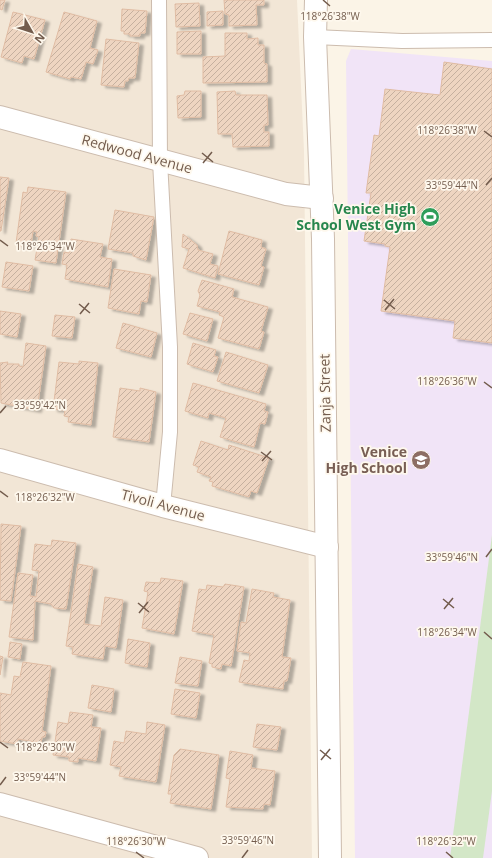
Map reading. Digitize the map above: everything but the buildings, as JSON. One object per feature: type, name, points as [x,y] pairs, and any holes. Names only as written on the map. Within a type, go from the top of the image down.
[{"type":"street","name":"Zanja Street","points":[[316,0],[315,37],[322,198],[330,858]]},
{"type":"street","name":"Redwood Avenue","points":[[0,117],[286,194],[322,198]]},
{"type":"street","name":"Tivoli Avenue","points":[[0,460],[162,506],[327,547]]},
{"type":"street","points":[[0,804],[197,858]]},
{"type":"lane","points":[[159,0],[160,161],[170,347],[170,432],[162,506]]},
{"type":"lane","points":[[315,37],[402,41],[492,40]]},
{"type":"shaded area","points":[[0,0],[297,0],[304,151],[312,858],[0,858]]},
{"type":"shaded area","name":"Venice High School","points":[[351,49],[492,61],[492,858],[355,858],[346,61]]},
{"type":"green space","points":[[492,535],[492,791],[483,858],[450,858]]},
{"type":"place","name":"Venice High School West Gym","points":[[430,217]]},
{"type":"place","name":"Venice High School","points":[[421,460]]}]
